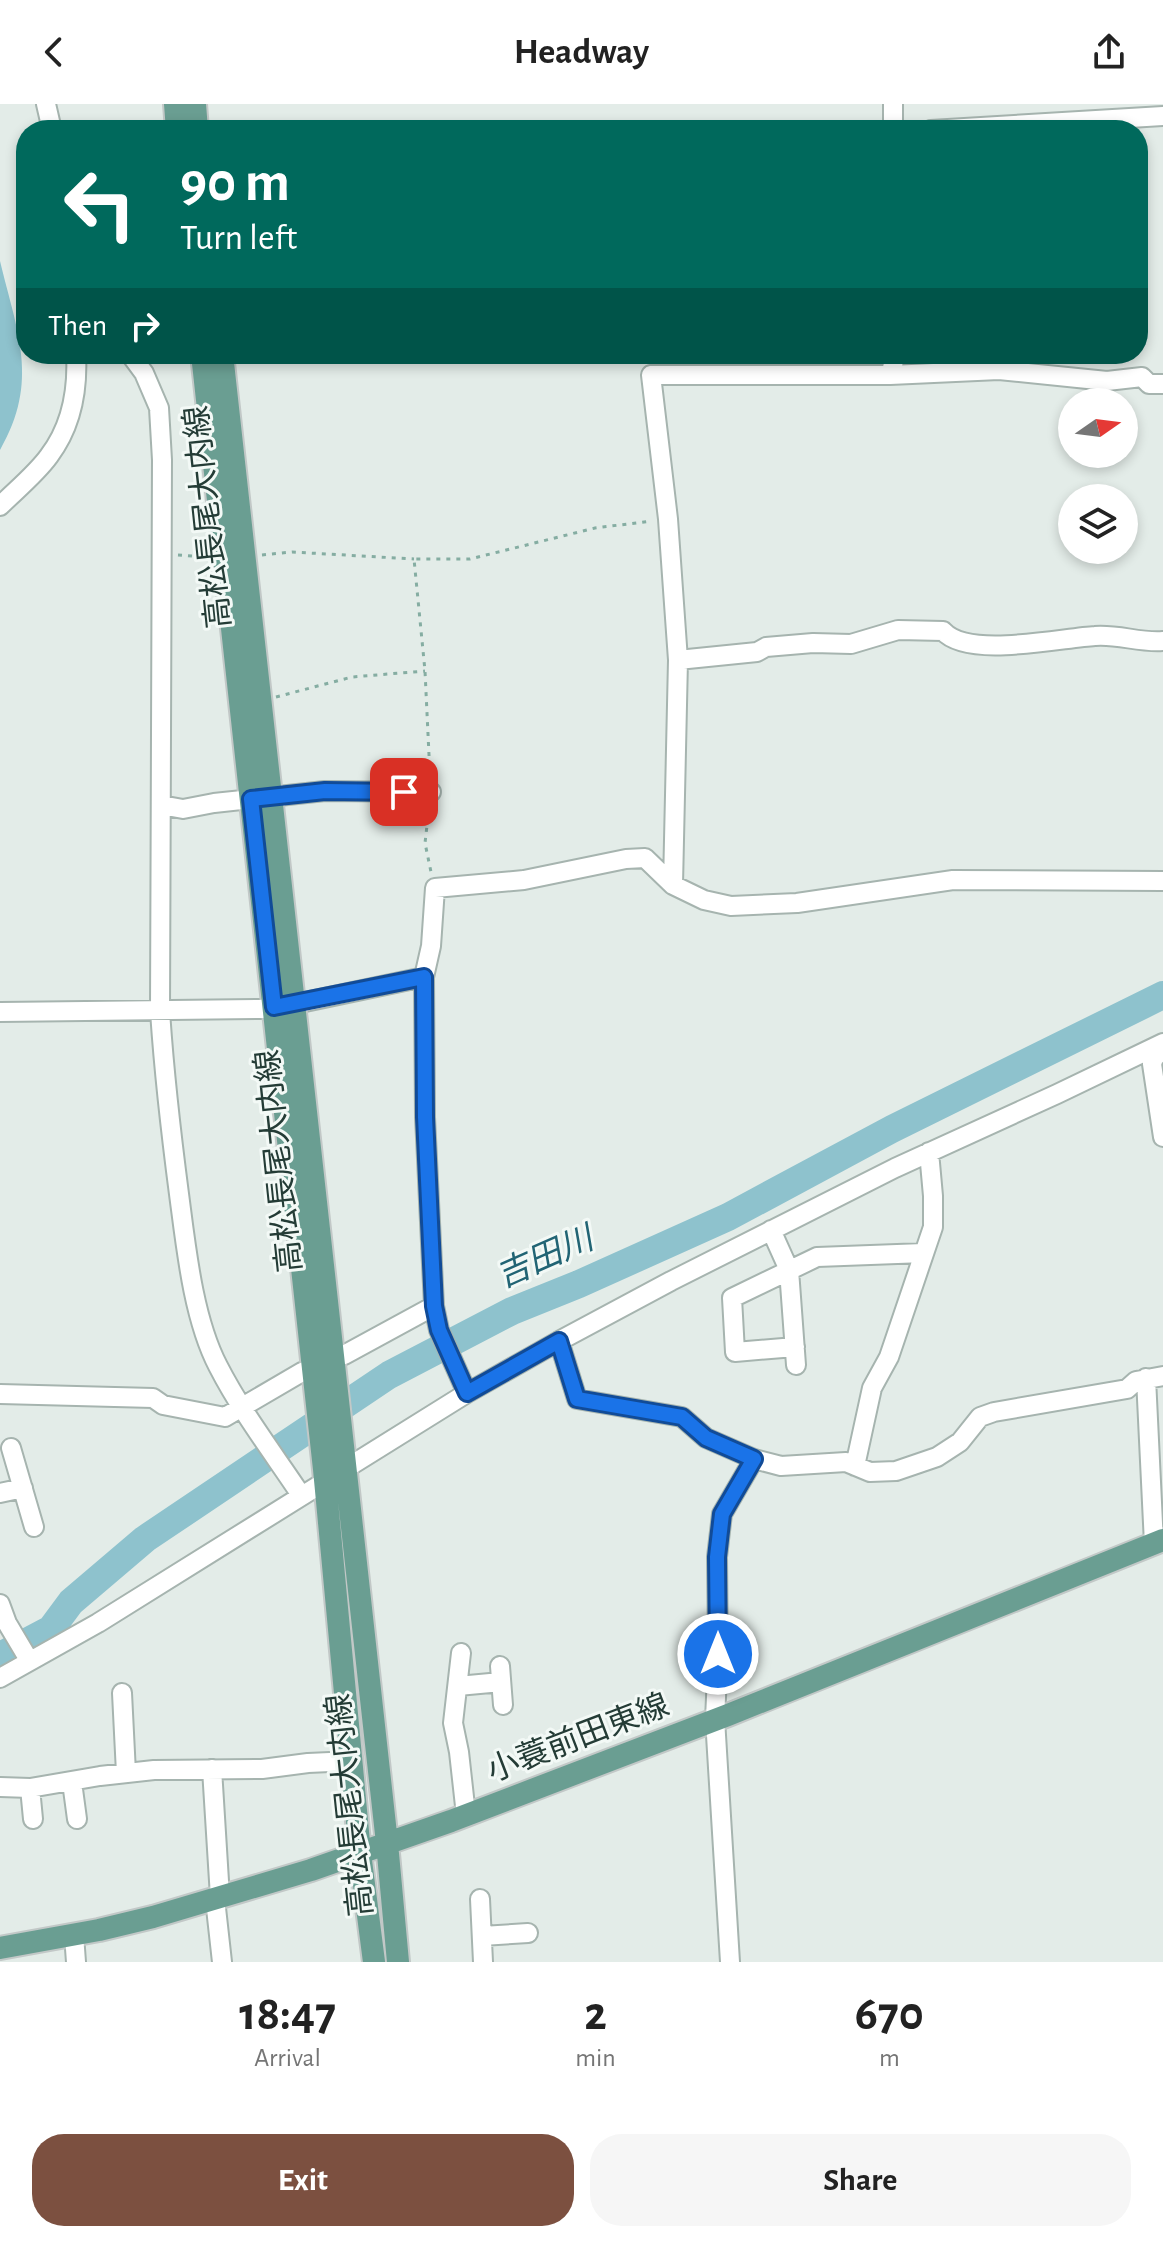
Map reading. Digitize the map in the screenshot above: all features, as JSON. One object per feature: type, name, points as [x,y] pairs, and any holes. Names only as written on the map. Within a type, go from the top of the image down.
[{"type":"main road","name":"高松長尾大内線","points":[[203,364],[261,798],[335,1468],[387,1843],[398,1962]]},
{"type":"main road","name":"高松長尾大内線","points":[[223,364],[261,798]]},
{"type":"main road","name":"高松長尾大内線","points":[[335,1468],[352,1761],[374,1962]]},
{"type":"main road","name":"小蓑前田東線","points":[[0,1948],[153,1917],[360,1853],[715,1719],[1159,1542]]},
{"type":"street","points":[[1097,120],[1163,116]]},
{"type":"street","points":[[0,506],[50,456],[69,418],[76,385],[76,364]]},
{"type":"street","points":[[137,364],[159,408],[162,460],[160,1011],[164,1074],[185,1238],[199,1312],[218,1367],[297,1488]]},
{"type":"street","points":[[890,375],[893,364]]},
{"type":"street","points":[[673,885],[678,660],[668,519],[651,375],[890,375],[999,370],[1107,381],[1142,377],[1149,384],[1163,384]]},
{"type":"street","points":[[678,660],[757,652],[766,647],[797,644],[851,644],[898,630],[943,631],[950,639],[990,645],[1021,645],[1095,636],[1163,641]]},
{"type":"street","points":[[161,805],[183,809],[325,791],[431,792]]},
{"type":"street","points":[[467,1393],[439,1330],[434,1306],[425,1117],[424,977],[431,946],[435,888],[524,880],[626,859],[645,858],[673,885],[704,900],[731,906],[797,903],[953,880],[1163,881]]},
{"type":"street","points":[[0,1012],[160,1011],[284,1005],[424,977]]},
{"type":"street","points":[[0,1678],[26,1656],[98,1623],[297,1488],[559,1341],[771,1230],[929,1152],[1163,1043]]},
{"type":"street","points":[[1163,1049],[1152,1064],[1163,1137]]},
{"type":"street","points":[[855,1466],[872,1388],[889,1357],[933,1227],[929,1152]]},
{"type":"street","points":[[771,1230],[789,1270],[796,1356],[735,1352],[732,1298],[789,1270],[817,1257],[924,1253]]},
{"type":"street","points":[[0,1394],[153,1398],[163,1405],[225,1417],[247,1414],[302,1372],[324,1369],[434,1306]]},
{"type":"street","points":[[559,1341],[577,1399],[682,1417],[706,1438],[754,1459],[781,1466],[846,1462],[870,1472],[896,1471],[937,1457],[960,1442],[980,1417],[994,1412],[1127,1389],[1136,1381],[1155,1377],[1159,1542]]},
{"type":"street","points":[[11,1448],[34,1527]]},
{"type":"street","points":[[730,1962],[715,1719],[717,1557],[722,1514],[754,1459]]},
{"type":"street","points":[[0,1493],[23,1488]]},
{"type":"street","points":[[0,1604],[26,1656]]},
{"type":"street","points":[[461,1653],[453,1723],[466,1815]]},
{"type":"street","points":[[458,1686],[500,1674],[503,1705]]},
{"type":"street","points":[[122,1693],[126,1773]]},
{"type":"street","points":[[0,1787],[30,1788],[126,1773],[262,1769],[352,1761]]},
{"type":"street","points":[[212,1769],[222,1962]]},
{"type":"street","points":[[72,1782],[77,1819]]},
{"type":"street","points":[[30,1788],[33,1819]]},
{"type":"street","points":[[480,1899],[483,1962]]},
{"type":"street","points":[[482,1936],[528,1933]]},
{"type":"street","points":[[74,1935],[76,1962]]},
{"type":"path","points":[[256,556],[292,552],[470,559],[595,528],[668,519]]},
{"type":"path","points":[[162,553],[215,558]]},
{"type":"path","points":[[272,698],[352,677],[425,671],[414,559]]},
{"type":"water","points":[[0,261],[16,326],[16,364],[21,364],[22,379],[12,425],[0,450]]},
{"type":"waterway","name":"吉田川","points":[[0,1656],[51,1629],[71,1602],[145,1539],[389,1375],[512,1311],[728,1217],[892,1129],[1163,995]]},
{"type":"route","points":[[404,792],[325,791],[251,799],[274,1007],[424,977],[426,1158],[434,1306],[439,1330],[467,1393],[559,1341],[577,1399],[682,1417],[706,1438],[754,1459],[722,1514],[717,1557],[718,1654]]}]
